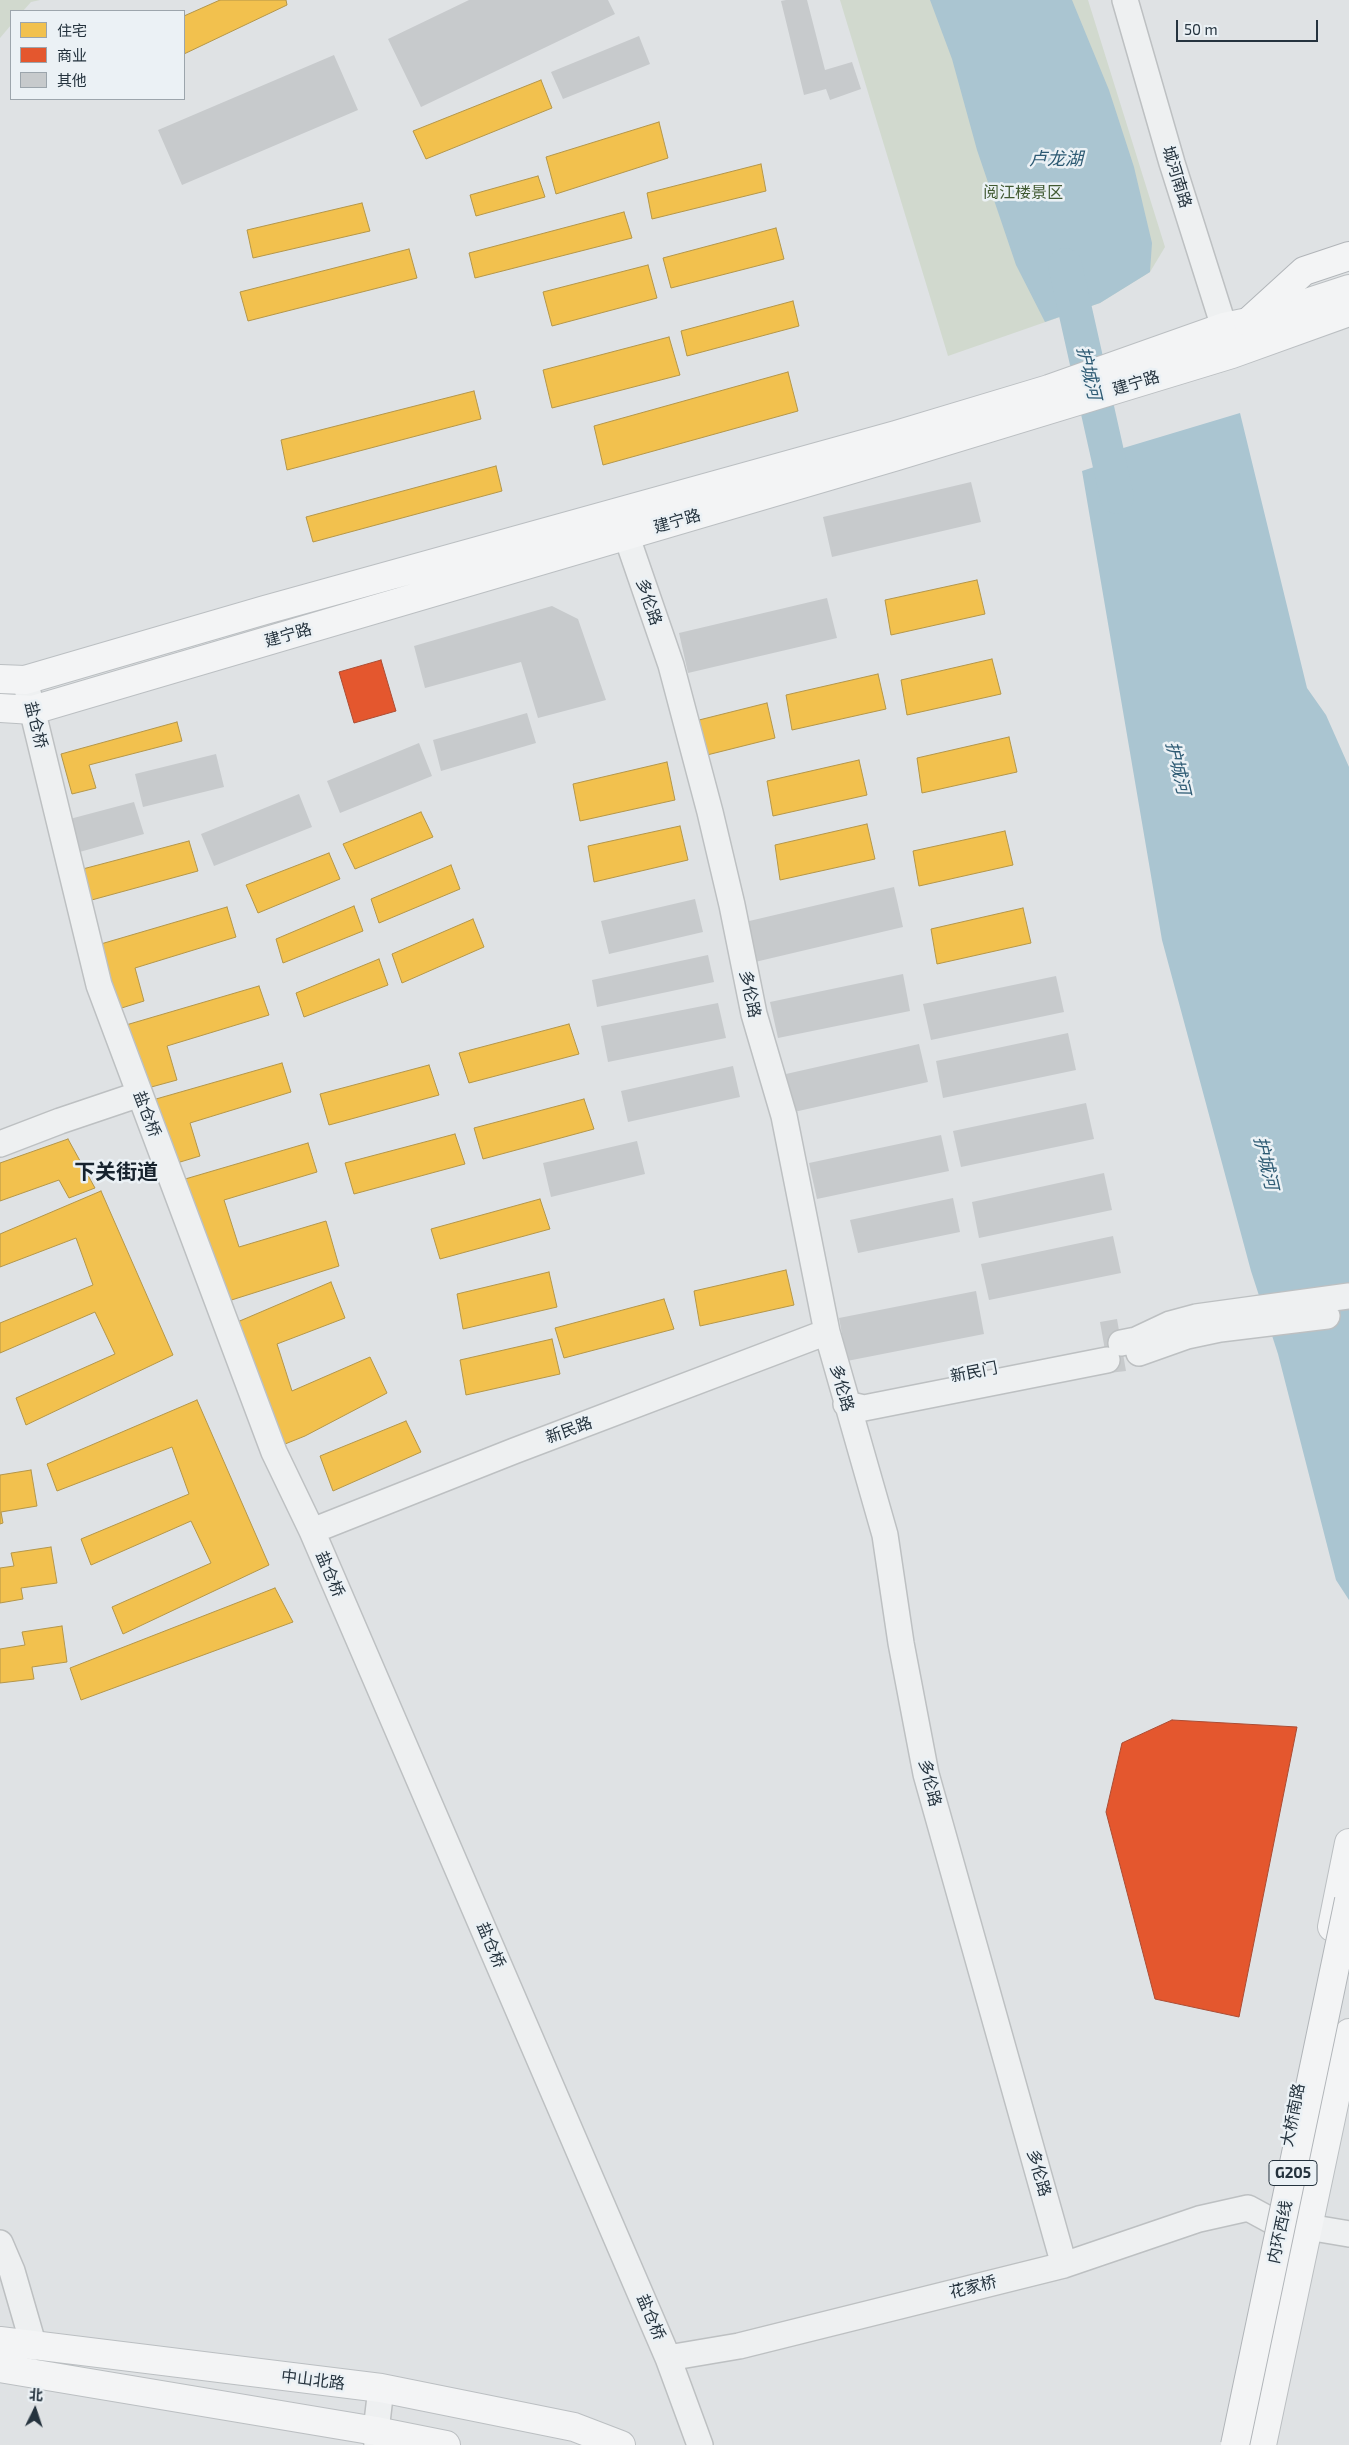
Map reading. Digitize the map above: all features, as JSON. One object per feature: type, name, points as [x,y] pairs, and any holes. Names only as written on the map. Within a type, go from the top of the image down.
[{"type":"main road","points":[[1225,328],[1304,271],[1349,256]]},
{"type":"main road","name":"建宁路","points":[[1047,400],[1225,328],[1349,289]]},
{"type":"main road","name":"建宁路","points":[[0,708],[33,710],[622,524],[1047,400],[1232,354],[1349,312]]},
{"type":"main road","name":"建宁路","points":[[12,680],[265,610],[622,524]]},
{"type":"main road","name":"大桥南路","points":[[1224,2445],[1349,1843]]},
{"type":"main road","name":"内环西线","points":[[1235,2445],[1349,1900]]},
{"type":"main road","name":"内环西线","points":[[1248,2445],[1349,1965]]},
{"type":"main road","points":[[1262,2445],[1349,2033]]},
{"type":"main road","name":"中山北路","points":[[0,2341],[34,2347],[381,2388],[574,2427],[621,2445]]},
{"type":"main road","points":[[0,2368],[377,2438],[446,2445]]},
{"type":"street","name":"城河南路","points":[[1125,0],[1172,163],[1232,354]]},
{"type":"street","name":"多伦路","points":[[622,524],[671,665],[710,812],[732,905],[754,1014],[784,1116],[827,1332],[846,1404],[885,1535],[901,1643],[926,1774],[1064,2265]]},
{"type":"street","name":"盐仓桥","points":[[12,680],[33,710],[99,985],[274,1452],[312,1531],[668,2358],[700,2445]]},
{"type":"street","points":[[0,1144],[140,1094]]},
{"type":"street","points":[[1255,1316],[1349,1296]]},
{"type":"street","points":[[846,1404],[864,1408],[1114,1351],[1170,1324],[1196,1317],[1349,1313]]},
{"type":"street","name":"新民路","points":[[312,1531],[514,1451],[827,1332]]},
{"type":"street","name":"花家桥","points":[[668,2358],[739,2346],[1064,2265],[1199,2220],[1248,2208],[1272,2221],[1349,2234]]},
{"type":"street","points":[[0,2243],[12,2270],[34,2347]]},
{"type":"street","points":[[377,2438],[381,2388]]},
{"type":"green space","points":[[0,0],[40,0],[31,2],[24,10],[10,10],[10,26],[0,38]]},
{"type":"green space","name":"阅江楼景区","points":[[840,0],[1088,0],[1165,247],[1150,272],[1100,303],[948,356]]},
{"type":"water","name":"卢龙湖","points":[[930,0],[1072,0],[1109,90],[1134,167],[1152,243],[1150,272],[1100,303],[1045,322],[1016,265],[977,150],[952,59]]},
{"type":"water","points":[[1240,413],[1307,688],[1326,715],[1349,767],[1349,1600],[1336,1580],[1278,1354],[1251,1271],[1162,940],[1082,471],[1103,464],[1100,455]]},
{"type":"building: 住宅","points":[[220,0],[286,0],[287,5],[185,54],[185,16]]},
{"type":"building: 住宅","points":[[541,80],[552,108],[426,159],[413,131]]},
{"type":"building: 住宅","points":[[659,122],[668,158],[556,194],[546,157]]},
{"type":"building: 住宅","points":[[761,164],[766,191],[652,219],[647,193]]},
{"type":"building: 住宅","points":[[538,176],[545,197],[476,216],[470,195]]},
{"type":"building: 住宅","points":[[362,203],[370,231],[253,258],[247,230]]},
{"type":"building: 住宅","points":[[624,212],[632,238],[475,278],[469,253]]},
{"type":"building: 住宅","points":[[776,228],[784,259],[671,288],[663,258]]},
{"type":"building: 住宅","points":[[409,249],[417,278],[248,321],[240,292]]},
{"type":"building: 住宅","points":[[648,265],[657,298],[552,326],[543,292]]},
{"type":"building: 住宅","points":[[793,301],[799,326],[687,356],[681,331]]},
{"type":"building: 住宅","points":[[669,337],[680,375],[552,408],[543,370]]},
{"type":"building: 住宅","points":[[788,372],[798,411],[603,465],[594,426]]},
{"type":"building: 住宅","points":[[474,391],[481,419],[287,470],[281,440]]},
{"type":"building: 住宅","points":[[496,466],[502,491],[313,542],[306,517]]},
{"type":"building: 住宅","points":[[977,580],[985,614],[891,635],[885,600]]},
{"type":"building: 住宅","points":[[992,659],[1001,694],[907,715],[901,680]]},
{"type":"building: 住宅","points":[[878,674],[886,709],[792,730],[786,695]]},
{"type":"building: 住宅","points":[[767,703],[775,738],[703,756],[695,721]]},
{"type":"building: 住宅","points":[[177,722],[182,741],[89,765],[96,788],[72,794],[61,754]]},
{"type":"building: 住宅","points":[[1009,737],[1017,772],[922,793],[917,758]]},
{"type":"building: 住宅","points":[[859,760],[867,795],[773,816],[767,781]]},
{"type":"building: 住宅","points":[[667,762],[675,800],[580,821],[573,784]]},
{"type":"building: 住宅","points":[[421,812],[433,837],[355,869],[343,844]]},
{"type":"building: 住宅","points":[[867,824],[875,859],[780,880],[775,845]]},
{"type":"building: 住宅","points":[[680,826],[688,860],[594,882],[588,846]]},
{"type":"building: 住宅","points":[[1005,831],[1013,865],[919,886],[913,851]]},
{"type":"building: 住宅","points":[[189,841],[198,871],[88,901],[79,870]]},
{"type":"building: 住宅","points":[[329,853],[340,879],[258,913],[246,885]]},
{"type":"building: 住宅","points":[[451,865],[460,889],[379,923],[371,899]]},
{"type":"building: 住宅","points":[[354,906],[363,931],[283,963],[276,939]]},
{"type":"building: 住宅","points":[[227,907],[236,937],[135,968],[144,1001],[112,1011],[94,946]]},
{"type":"building: 住宅","points":[[1023,908],[1031,943],[937,964],[931,929]]},
{"type":"building: 住宅","points":[[473,919],[484,947],[402,983],[392,954]]},
{"type":"building: 住宅","points":[[379,959],[388,985],[304,1017],[296,993]]},
{"type":"building: 住宅","points":[[259,986],[269,1015],[167,1046],[177,1080],[144,1089],[126,1025]]},
{"type":"building: 住宅","points":[[569,1024],[579,1054],[469,1083],[459,1053]]},
{"type":"building: 住宅","points":[[282,1063],[291,1092],[190,1123],[200,1156],[167,1166],[149,1101]]},
{"type":"building: 住宅","points":[[429,1065],[439,1095],[329,1125],[320,1094]]},
{"type":"building: 住宅","points":[[584,1099],[594,1129],[483,1159],[474,1128]]},
{"type":"building: 住宅","points":[[455,1134],[465,1164],[354,1194],[345,1163]]},
{"type":"building: 住宅","points":[[68,1139],[95,1188],[69,1198],[59,1180],[0,1201],[0,1163]]},
{"type":"building: 住宅","points":[[308,1143],[317,1172],[224,1200],[239,1247],[326,1221],[339,1266],[222,1303],[175,1182]]},
{"type":"building: 住宅","points":[[101,1191],[173,1355],[26,1425],[16,1398],[115,1354],[95,1312],[0,1353],[0,1323],[93,1285],[76,1238],[0,1267],[0,1234]]},
{"type":"building: 住宅","points":[[540,1199],[550,1229],[440,1259],[431,1229]]},
{"type":"building: 住宅","points":[[786,1270],[794,1305],[700,1326],[694,1291]]},
{"type":"building: 住宅","points":[[549,1272],[557,1307],[463,1329],[457,1294]]},
{"type":"building: 住宅","points":[[331,1282],[345,1318],[277,1344],[292,1391],[370,1357],[387,1393],[305,1436],[275,1448],[228,1326]]},
{"type":"building: 住宅","points":[[664,1299],[674,1329],[564,1358],[555,1328]]},
{"type":"building: 住宅","points":[[552,1339],[560,1374],[466,1395],[460,1360]]},
{"type":"building: 住宅","points":[[197,1400],[269,1565],[123,1634],[112,1607],[211,1563],[191,1521],[91,1565],[81,1539],[189,1494],[172,1447],[57,1491],[47,1464]]},
{"type":"building: 住宅","points":[[406,1421],[421,1452],[333,1491],[320,1456]]},
{"type":"building: 住宅","points":[[31,1470],[37,1506],[1,1512],[3,1523],[0,1524],[0,1475]]},
{"type":"building: 住宅","points":[[51,1547],[57,1583],[21,1588],[23,1599],[0,1603],[0,1568],[14,1566],[11,1553]]},
{"type":"building: 住宅","points":[[275,1588],[293,1622],[81,1700],[70,1668]]},
{"type":"building: 住宅","points":[[62,1626],[67,1662],[32,1667],[34,1679],[0,1683],[0,1649],[25,1645],[22,1632]]},
{"type":"building: 商业","points":[[381,660],[396,711],[354,723],[339,672]]},
{"type":"building: 商业","points":[[1172,1720],[1297,1727],[1239,2017],[1155,1999],[1106,1812],[1122,1743]]},
{"type":"building: 其他","points":[[469,0],[608,0],[615,14],[421,107],[388,39]]},
{"type":"building: 其他","points":[[807,0],[825,70],[852,62],[861,89],[830,100],[826,89],[804,95],[781,1]]},
{"type":"building: 其他","points":[[639,36],[650,64],[563,99],[551,72]]},
{"type":"building: 其他","points":[[334,55],[358,110],[182,185],[158,130]]},
{"type":"building: 其他","points":[[971,482],[981,522],[832,557],[823,517]]},
{"type":"building: 其他","points":[[827,598],[837,638],[688,673],[679,633]]},
{"type":"building: 其他","points":[[552,606],[578,619],[606,700],[538,718],[521,662],[425,688],[414,646]]},
{"type":"building: 其他","points":[[527,713],[536,743],[441,771],[433,740]]},
{"type":"building: 其他","points":[[419,743],[432,776],[340,813],[327,781]]},
{"type":"building: 其他","points":[[216,754],[224,787],[143,807],[135,774]]},
{"type":"building: 其他","points":[[299,794],[312,827],[214,866],[201,834]]},
{"type":"building: 其他","points":[[134,802],[144,834],[76,853],[66,820]]},
{"type":"building: 其他","points":[[894,887],[903,927],[755,962],[745,922]]},
{"type":"building: 其他","points":[[695,899],[703,932],[609,954],[601,921]]},
{"type":"building: 其他","points":[[708,955],[714,982],[597,1007],[592,980]]},
{"type":"building: 其他","points":[[903,974],[910,1011],[778,1038],[770,1002]]},
{"type":"building: 其他","points":[[1056,976],[1064,1012],[931,1040],[923,1004]]},
{"type":"building: 其他","points":[[718,1003],[726,1038],[608,1062],[601,1026]]},
{"type":"building: 其他","points":[[1068,1033],[1076,1070],[943,1098],[936,1061]]},
{"type":"building: 其他","points":[[919,1044],[928,1082],[794,1112],[786,1074]]},
{"type":"building: 其他","points":[[733,1066],[740,1097],[628,1122],[621,1091]]},
{"type":"building: 其他","points":[[1086,1103],[1094,1139],[961,1167],[953,1131]]},
{"type":"building: 其他","points":[[941,1135],[949,1171],[817,1199],[809,1163]]},
{"type":"building: 其他","points":[[637,1141],[645,1174],[551,1197],[543,1163]]},
{"type":"building: 其他","points":[[1104,1173],[1112,1210],[979,1238],[972,1202]]},
{"type":"building: 其他","points":[[953,1198],[960,1232],[858,1253],[850,1220]]},
{"type":"building: 其他","points":[[1113,1236],[1121,1273],[989,1300],[981,1264]]},
{"type":"building: 其他","points":[[976,1291],[984,1334],[847,1361],[839,1318]]},
{"type":"building: 其他","points":[[1117,1319],[1126,1371],[1109,1373],[1100,1322]]},
{"type":"waterway","name":"护城河","points":[[1065,265],[1117,497]]},
{"type":"district","name":"下关街道","points":[[116,1172]]}]
